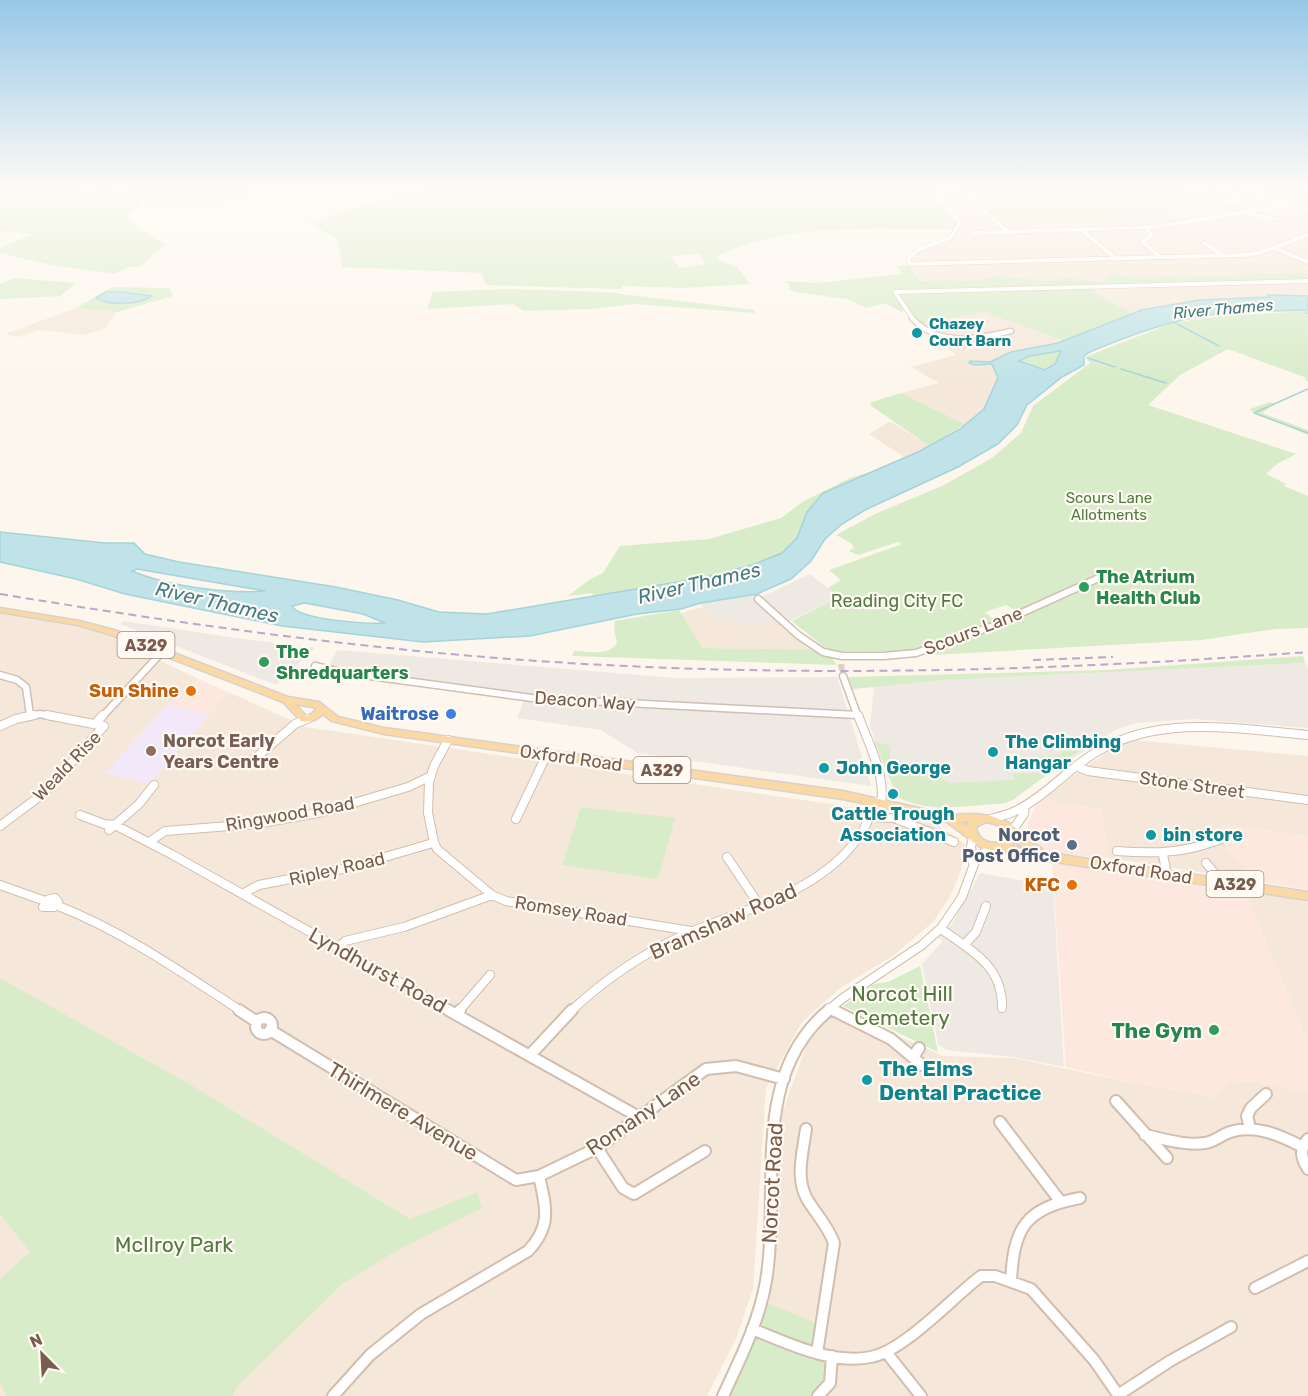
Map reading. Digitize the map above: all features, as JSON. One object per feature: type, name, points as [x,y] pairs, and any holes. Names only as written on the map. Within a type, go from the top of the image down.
[{"type":"main road","name":"A329","points":[[0,609],[89,626],[163,651],[286,700],[309,704]]},
{"type":"main road","name":"A329","points":[[286,700],[303,718]]},
{"type":"main road","name":"Oxford Road","points":[[309,704],[316,704],[335,719]]},
{"type":"main road","points":[[309,704],[300,708],[303,718],[322,709]]},
{"type":"main road","name":"Oxford Road","points":[[303,718],[335,719],[397,733],[843,795],[950,819],[987,819],[1007,826],[1031,849],[1045,856]]},
{"type":"main road","name":"Oxford Road","points":[[950,819],[972,836],[998,847],[1308,896]]},
{"type":"main road","points":[[972,836],[971,825],[987,819]]},
{"type":"main road","points":[[998,847],[1010,842],[1012,833]]},
{"type":"street","points":[[915,252],[909,258],[909,264],[1224,256],[1258,252]]},
{"type":"street","points":[[1108,252],[1116,259]]},
{"type":"street","points":[[1154,252],[1160,257]]},
{"type":"street","points":[[1218,252],[1224,256]]},
{"type":"street","points":[[1284,252],[1308,262]]},
{"type":"street","points":[[1011,331],[960,340],[933,334],[906,312],[895,292],[1308,280]]},
{"type":"street","name":"Scours Lane","points":[[758,599],[823,652],[838,656],[916,653],[1000,623],[1101,577]]},
{"type":"street","name":"Weald Rise","points":[[96,723],[163,651]]},
{"type":"street","points":[[838,656],[840,664]]},
{"type":"street","name":"Deacon Way","points":[[315,666],[340,672],[532,698],[857,715]]},
{"type":"street","points":[[0,675],[25,685],[29,691],[30,715]]},
{"type":"street","points":[[843,676],[879,771],[883,791],[879,803]]},
{"type":"street","points":[[0,726],[30,715],[50,714],[96,723]]},
{"type":"street","points":[[252,762],[303,718]]},
{"type":"street","name":"Weald Rise","points":[[0,826],[45,793],[104,728],[102,724],[96,723]]},
{"type":"street","points":[[987,819],[1025,806],[1076,766],[1113,743],[1145,732],[1210,727],[1308,735]]},
{"type":"street","points":[[433,843],[430,832],[430,776],[448,740]]},
{"type":"street","points":[[516,819],[547,754]]},
{"type":"street","name":"Stone Street","points":[[1076,766],[1089,771],[1308,800]]},
{"type":"street","name":"Ringwood Road","points":[[149,842],[165,831],[256,824],[323,812],[408,787],[430,776]]},
{"type":"street","points":[[112,827],[139,804],[154,785]]},
{"type":"street","name":"Bramshaw Road","points":[[530,1055],[566,1015],[604,983],[656,949],[692,932],[793,892],[820,874],[844,855],[857,840],[879,803]]},
{"type":"street","points":[[1012,833],[1024,814],[1025,806]]},
{"type":"street","name":"Lyndhurst Road","points":[[80,815],[149,842],[639,1117]]},
{"type":"street","points":[[871,817],[894,818],[954,842]]},
{"type":"street","name":"Norcot Road","points":[[723,1396],[762,1301],[768,1265],[773,1119],[784,1079],[794,1054],[810,1028],[829,1008],[852,990],[894,965],[941,929],[968,885],[973,864],[972,836]]},
{"type":"street","points":[[1117,851],[1163,855],[1194,850],[1221,839]]},
{"type":"street","name":"Ripley Road","points":[[242,894],[259,885],[336,873],[433,843]]},
{"type":"street","name":"Romsey Road","points":[[433,843],[492,895],[506,901],[692,932]]},
{"type":"street","points":[[973,864],[977,856],[984,851],[998,847]]},
{"type":"street","points":[[1163,855],[1167,874]]},
{"type":"street","points":[[727,857],[759,905]]},
{"type":"street","points":[[1206,863],[1222,882]]},
{"type":"street","name":"Thirlmere Avenue","points":[[0,885],[45,901],[55,898],[58,902],[56,905],[85,915],[170,965],[257,1022],[265,1018],[270,1019],[273,1023],[270,1030],[509,1176],[516,1180],[539,1176]]},
{"type":"street","points":[[338,948],[345,941],[404,927],[492,895]]},
{"type":"street","points":[[964,945],[976,932],[986,906]]},
{"type":"street","points":[[941,929],[979,958],[1000,983],[1002,1008]]},
{"type":"street","points":[[457,1014],[490,975]]},
{"type":"street","points":[[829,1008],[916,1052],[922,1065]]},
{"type":"street","name":"Romany Lane","points":[[539,1176],[597,1148],[699,1073],[721,1065],[749,1066],[784,1079]]},
{"type":"street","points":[[1250,1128],[1246,1116],[1266,1094]]},
{"type":"street","points":[[1116,1101],[1167,1158]]},
{"type":"street","points":[[1000,1122],[1060,1201]]},
{"type":"street","points":[[1145,1135],[1188,1144],[1207,1143],[1230,1132],[1250,1128],[1305,1142],[1302,1160],[1308,1169]]},
{"type":"street","points":[[806,1129],[801,1186],[806,1198],[831,1231],[834,1243],[817,1353]]},
{"type":"street","points":[[597,1148],[623,1188],[634,1194],[705,1151]]},
{"type":"street","points":[[333,1396],[370,1355],[421,1314],[528,1251],[540,1240],[545,1227],[546,1207],[539,1176]]},
{"type":"street","points":[[1011,1280],[1018,1232],[1030,1218],[1060,1201],[1080,1198]]},
{"type":"street","points":[[1256,1288],[1308,1262]]},
{"type":"street","points":[[752,1329],[817,1353],[861,1359],[890,1349],[981,1276],[995,1276],[1032,1289],[1094,1360],[1119,1395],[1170,1361],[1231,1327]]},
{"type":"street","points":[[890,1349],[921,1396]]},
{"type":"street","points":[[818,1396],[830,1383],[832,1356]]},
{"type":"shaded area","points":[[917,252],[1308,252],[1308,296],[1199,300],[1133,314],[1092,296],[929,290],[914,273],[911,257]]},
{"type":"shaded area","points":[[76,308],[117,312],[105,329],[83,335],[40,330],[18,337],[5,334]]},
{"type":"shaded area","points":[[984,312],[1065,341],[1011,353],[990,363],[998,378],[995,389],[984,409],[965,424],[901,393],[939,383],[911,367],[956,355],[935,337],[938,336],[921,324]]},
{"type":"shaded area","points":[[889,422],[929,446],[904,457],[869,434]]},
{"type":"shaded area","points":[[810,574],[839,597],[785,623],[780,619],[755,627],[749,622],[736,626],[727,617],[713,619],[700,603],[752,594],[761,597]]},
{"type":"shaded area","points":[[703,607],[713,619],[727,617],[750,622],[780,619],[817,651],[703,648],[681,613]]},
{"type":"shaded area","points":[[0,610],[88,627],[199,679],[168,705],[209,715],[228,692],[306,727],[857,808],[936,824],[965,844],[961,870],[951,895],[933,922],[894,955],[840,988],[802,1022],[766,1088],[753,1289],[736,1339],[707,1396],[0,1396]]},
{"type":"shaded area","points":[[124,621],[315,648],[276,685],[120,624]]},
{"type":"shaded area","points":[[337,650],[675,678],[837,677],[871,786],[637,753],[601,730],[517,718],[526,695],[328,668]]},
{"type":"shaded area","points":[[1305,663],[1308,667],[1308,728],[1195,719],[1137,723],[1117,729],[1005,803],[940,808],[905,801],[897,796],[870,726],[874,686],[943,680]]},
{"type":"shaded area","points":[[199,679],[228,692],[209,715],[167,705]]},
{"type":"shaded area","name":"Norcot Early Years Centre","points":[[167,705],[209,715],[150,784],[105,773]]},
{"type":"shaded area","points":[[1134,740],[1308,756],[1308,836],[1222,825],[1228,850],[1248,868],[1252,880],[1109,858],[1101,809],[1057,803],[1047,796],[1091,763],[1119,745]]},
{"type":"shaded area","points":[[1047,796],[1057,803],[1101,809],[1109,858],[1054,853],[1040,848],[1029,839],[1028,823],[1036,805]]},
{"type":"shaded area","points":[[1221,825],[1308,836],[1308,890],[1252,880],[1248,868],[1228,850]]},
{"type":"shaded area","points":[[1052,861],[1245,891],[1308,1043],[1308,1092],[1257,1082],[1231,1081],[1216,1097],[1135,1083],[1066,1067]]},
{"type":"shaded area","points":[[980,873],[1053,886],[1064,1067],[1013,1057],[946,1050],[938,1044],[922,964],[943,941],[937,936],[951,925]]},
{"type":"shaded area","points":[[1245,891],[1308,902],[1308,1043]]},
{"type":"shaded area","points":[[837,1008],[943,1056],[1013,1058],[1215,1097],[1231,1081],[1257,1082],[1308,1092],[1308,1396],[733,1396],[769,1307],[782,1113],[808,1042]]},
{"type":"green space","points":[[156,252],[139,267],[128,267],[115,274],[51,265],[0,253]]},
{"type":"green space","points":[[340,252],[726,252],[717,256],[718,260],[737,266],[749,284],[684,288],[622,286],[622,289],[486,285],[481,273],[343,267]],"holes":[[[699,254],[705,264],[680,268],[670,256]]]},
{"type":"green space","points":[[897,266],[911,266],[920,281],[979,280],[998,276],[1046,281],[1069,278],[1105,282],[1106,278],[1114,274],[1141,278],[1142,275],[1154,279],[1158,276],[1231,276],[1251,273],[1308,273],[1308,280],[1088,287],[1099,296],[1133,314],[1065,341],[984,312],[921,324],[907,313],[903,303],[903,313],[885,303],[866,308],[847,299],[796,292],[789,289],[790,285],[783,281],[817,283],[903,274]]},
{"type":"green space","points":[[15,278],[76,283],[60,296],[0,299],[0,284]]},
{"type":"green space","points":[[112,287],[166,288],[170,289],[173,296],[117,312],[76,308]],"holes":[[[106,292],[152,297],[128,303],[108,303]]]},
{"type":"green space","points":[[508,289],[605,292],[755,310],[755,313],[635,304],[592,309],[524,311],[513,304],[427,309],[433,292]]},
{"type":"green space","points":[[1308,311],[1308,382],[1305,379],[1307,378],[1228,349],[1180,375],[1148,405],[1296,454],[1277,464],[1266,474],[1286,484],[1284,486],[1308,496],[1308,628],[1276,629],[1201,640],[932,655],[929,651],[1023,615],[1006,605],[985,612],[997,622],[914,651],[833,651],[824,647],[792,621],[839,597],[828,588],[841,580],[829,570],[902,544],[898,542],[858,555],[849,551],[854,548],[851,543],[836,535],[875,514],[942,486],[992,458],[1021,433],[1033,406],[1090,363],[1085,357],[1172,323],[1222,316]]},
{"type":"green space","points":[[1062,351],[1055,364],[1045,370],[1019,361],[1029,356]]},
{"type":"green space","points":[[901,393],[965,424],[929,446],[870,405],[872,402]]},
{"type":"green space","points":[[1270,402],[1275,404],[1262,413],[1308,430],[1308,435],[1250,409]]},
{"type":"green space","points":[[874,471],[823,493],[807,512],[797,538],[782,553],[752,565],[701,578],[594,596],[592,593],[568,596],[589,580],[603,573],[620,546],[709,539],[781,518],[804,501],[850,478]]},
{"type":"green space","points":[[679,610],[703,648],[819,650],[832,658],[837,665],[572,656],[574,651],[603,652],[613,647],[617,643],[615,621]]},
{"type":"green space","points":[[1303,656],[1305,663],[943,680],[853,689],[848,677],[1106,670]]},
{"type":"green space","points":[[874,741],[890,746],[890,760],[916,764],[916,769],[928,770],[950,783],[1015,780],[1013,774],[1042,773],[1035,757],[1061,755],[1061,751],[1080,750],[1013,800],[1005,803],[964,807],[935,807],[909,802],[897,796]]},
{"type":"green space","points":[[581,807],[675,818],[658,879],[562,865]]},
{"type":"green space","name":"Norcot Hill Cemetery","points":[[920,966],[938,1052],[843,1006],[874,984],[888,982]]},
{"type":"green space","name":"McIlroy Park","points":[[0,978],[196,1088],[410,1219],[477,1192],[482,1208],[396,1251],[342,1284],[237,1387],[233,1396],[6,1396],[0,1382],[0,1279],[30,1252],[0,1214]]},
{"type":"green space","points":[[762,1301],[821,1325],[817,1353],[832,1356],[830,1383],[818,1396],[723,1396]]},
{"type":"water","points":[[106,292],[152,296],[124,303],[102,301],[96,298]]},
{"type":"water","name":"River Thames","points":[[1268,295],[1308,296],[1308,310],[1206,315],[1140,332],[1090,352],[1084,356],[1084,365],[1062,377],[1027,405],[1017,425],[998,444],[958,467],[865,510],[842,524],[825,539],[811,561],[791,579],[757,594],[701,603],[681,609],[637,614],[530,636],[423,642],[282,626],[125,594],[76,579],[0,562],[0,532],[105,543],[134,543],[145,554],[179,562],[336,587],[398,600],[439,612],[487,614],[701,578],[752,565],[782,553],[797,538],[807,512],[823,493],[920,451],[960,429],[984,409],[998,378],[992,364],[975,365],[969,363],[970,361],[990,362],[1011,352],[1058,343],[1142,310],[1199,300],[1270,297]],"holes":[[[1061,351],[1055,364],[1045,370],[1019,361],[1029,356]],[[137,569],[265,591],[198,588],[162,581],[132,571]],[[305,603],[363,614],[385,623],[320,618],[297,611],[292,606]]]},
{"type":"waterway","name":"River Thames","points":[[1175,323],[1219,346]]},
{"type":"waterway","points":[[1088,358],[1115,367]]},
{"type":"waterway","points":[[1121,369],[1166,383]]},
{"type":"waterway","points":[[1308,389],[1254,413],[1308,433]]},
{"type":"tunnel","points":[[841,664],[843,676]]},
{"type":"railway","points":[[0,594],[318,640],[446,654],[610,665],[809,671],[909,670],[1108,664],[1308,652]]},
{"type":"railway","points":[[1033,660],[1113,657]]},
{"type":"place","name":"Chazey Court Barn","points":[[917,333]]},
{"type":"place","name":"The Atrium Health Club","points":[[1084,587]]},
{"type":"place","name":"The Shredquarters","points":[[264,662]]},
{"type":"place","name":"Sun Shine","points":[[191,691]]},
{"type":"place","name":"Waitrose","points":[[451,714]]},
{"type":"place","name":"Norcot Early Years Centre","points":[[151,751]]},
{"type":"place","name":"The Climbing Hangar","points":[[993,752]]},
{"type":"place","name":"John George","points":[[824,768]]},
{"type":"place","name":"Cattle Trough Association","points":[[893,794]]},
{"type":"place","name":"bin store","points":[[1151,835]]},
{"type":"place","name":"Norcot Post Office","points":[[1072,845]]},
{"type":"place","name":"KFC","points":[[1072,885]]},
{"type":"place","name":"The Gym","points":[[1214,1030]]},
{"type":"place","name":"The Elms Dental Practice","points":[[867,1080]]},
{"type":"park label","name":"Scours Lane Allotments","points":[[1109,506]]},
{"type":"park label","name":"Reading City FC","points":[[897,601]]}]
